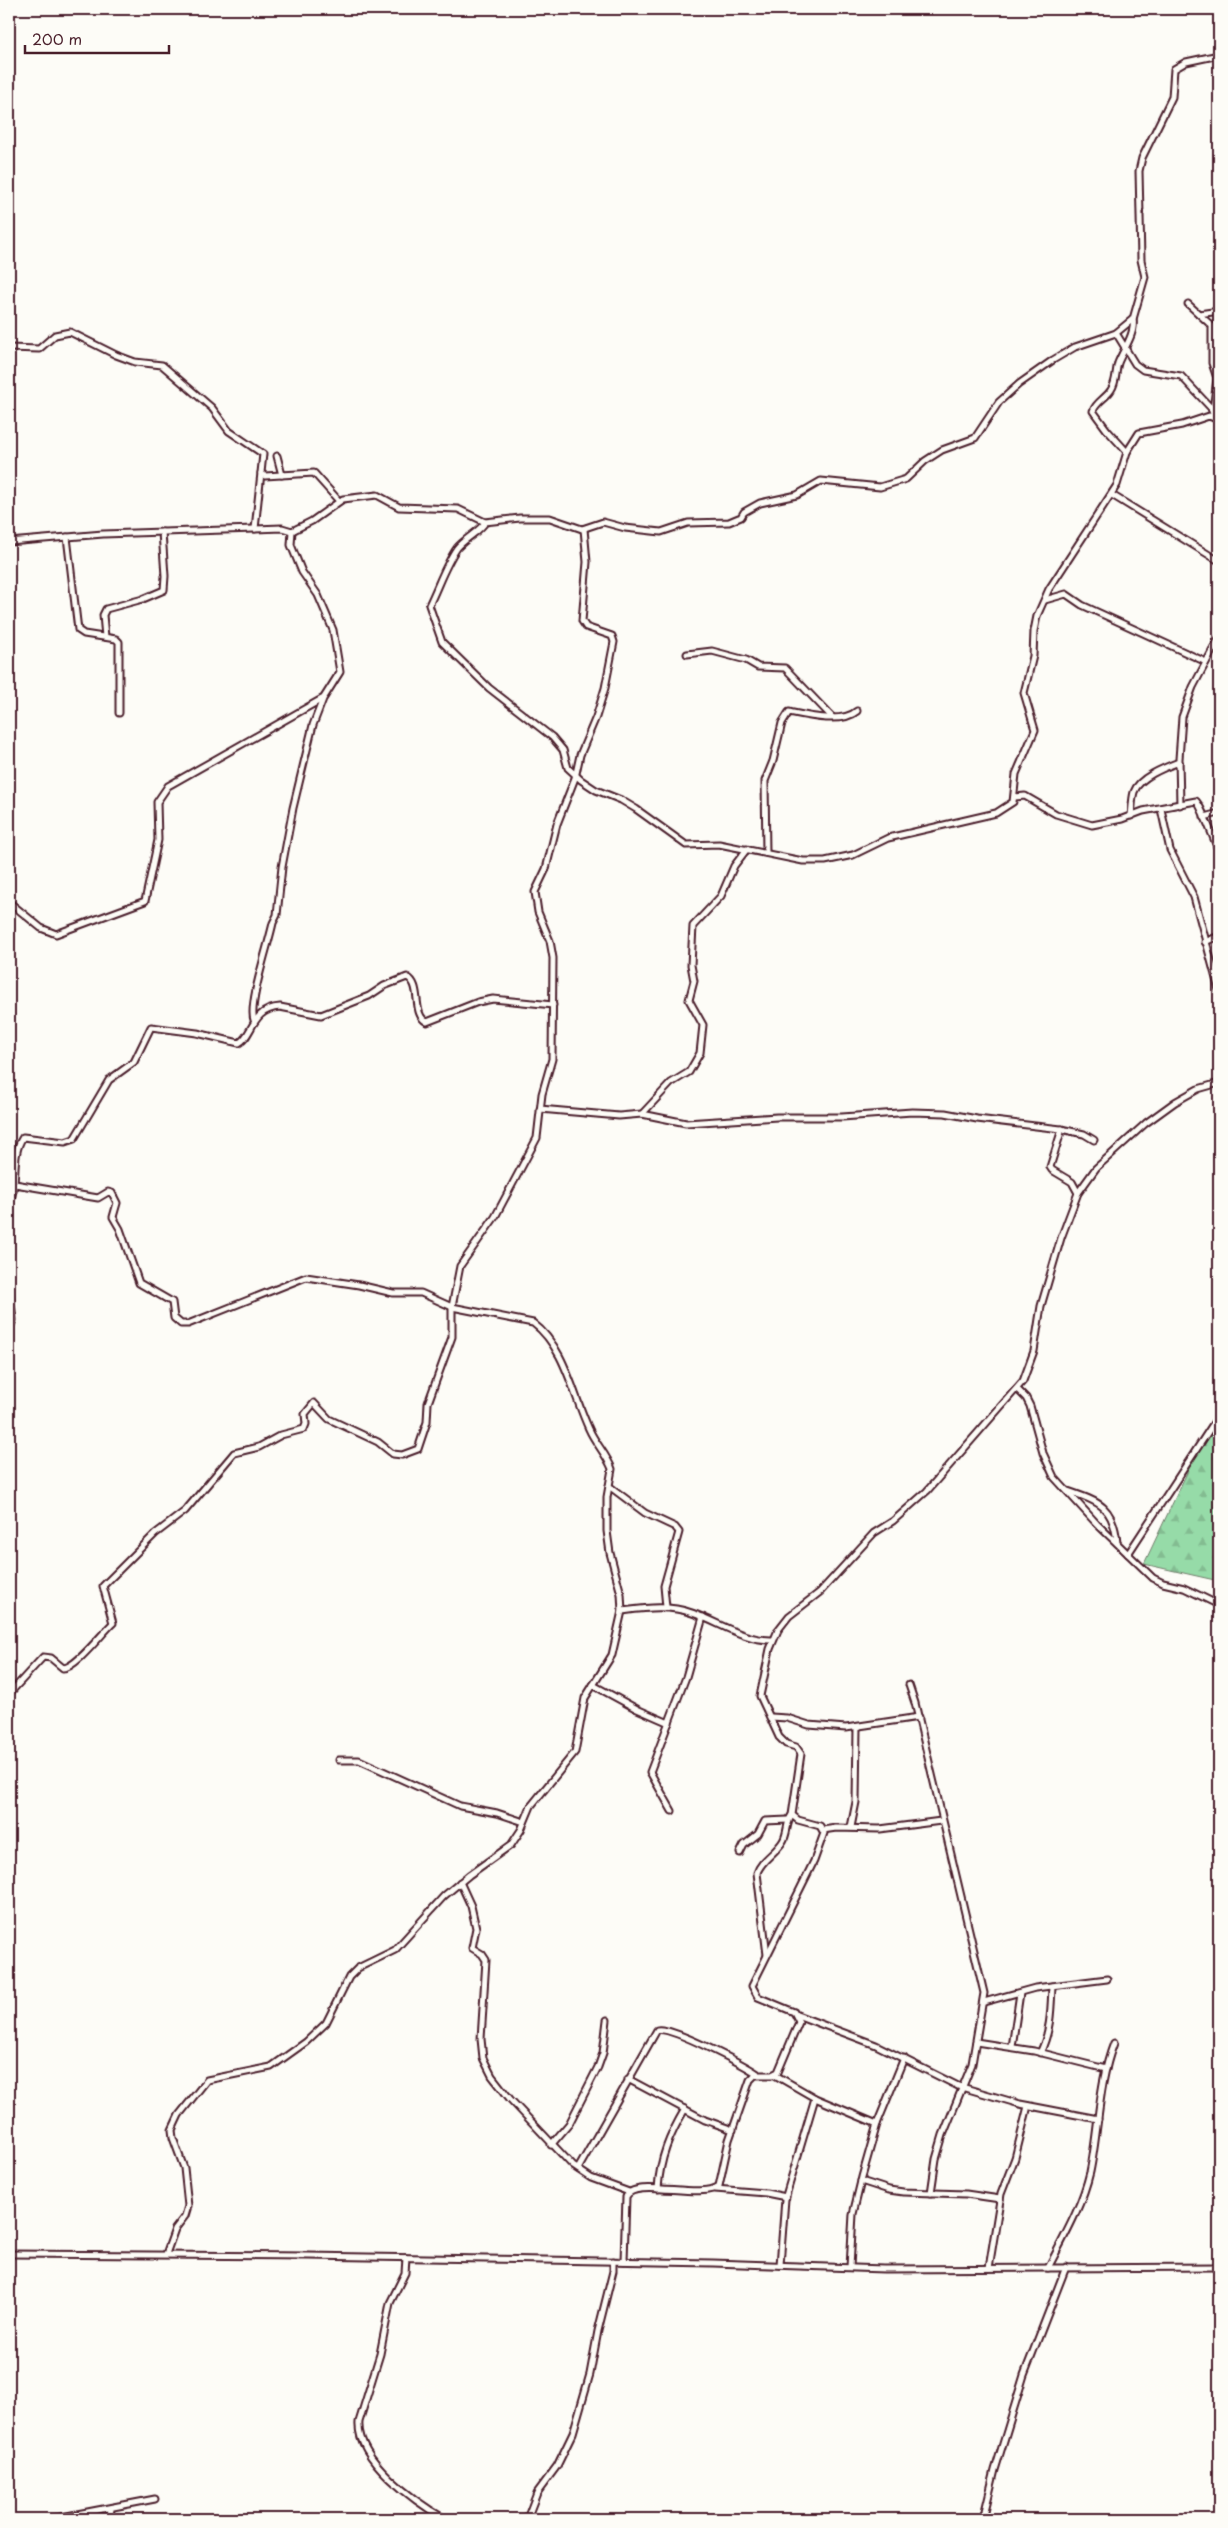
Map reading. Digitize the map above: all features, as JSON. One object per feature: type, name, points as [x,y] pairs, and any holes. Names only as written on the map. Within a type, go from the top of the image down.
[{"type":"street","points":[[1127,452],[1106,430],[1094,410],[1096,405],[1113,388],[1118,364],[1134,328],[1133,319],[1144,277],[1141,260],[1142,222],[1138,184],[1140,163],[1170,104],[1173,91],[1174,69],[1186,62],[1219,55]]},
{"type":"street","points":[[1188,304],[1212,326],[1212,363],[1217,378],[1215,416]]},
{"type":"street","points":[[1199,314],[1219,310]]},
{"type":"street","points":[[9,542],[255,528],[282,528],[292,531],[339,501],[348,498],[377,495],[402,508],[458,509],[485,522],[520,518],[550,518],[584,529],[603,522],[625,528],[661,532],[688,523],[729,522],[741,517],[744,512],[760,504],[796,495],[821,481],[880,487],[900,481],[942,450],[975,438],[999,402],[1019,384],[1053,360],[1075,347],[1116,333],[1133,319]]},
{"type":"street","points":[[9,348],[39,349],[55,335],[70,332],[116,355],[136,362],[162,365],[212,408],[229,431],[261,450],[264,456],[255,528]]},
{"type":"street","points":[[1116,333],[1132,361],[1143,370],[1181,376],[1215,416]]},
{"type":"street","points":[[485,522],[483,526],[466,538],[455,551],[429,605],[437,634],[442,642],[489,688],[561,747],[567,765],[576,776],[596,790],[621,800],[636,809],[686,845],[719,844],[812,863],[854,855],[888,838],[996,813],[1011,805],[1015,796],[1016,774],[1035,730],[1024,693],[1033,656],[1035,621],[1049,589],[1112,495],[1122,475],[1127,452],[1137,435],[1142,432],[1182,425],[1209,416],[1215,416]]},
{"type":"street","points":[[277,456],[282,475]]},
{"type":"street","points":[[261,473],[265,476],[314,473],[339,501]]},
{"type":"street","points":[[1112,495],[1219,561]]},
{"type":"street","points":[[9,1694],[43,1657],[51,1658],[63,1668],[71,1668],[78,1662],[113,1623],[102,1586],[155,1534],[185,1511],[234,1453],[259,1447],[281,1435],[304,1429],[306,1424],[305,1414],[313,1404],[330,1419],[378,1442],[393,1454],[402,1455],[417,1450],[427,1422],[428,1403],[452,1337],[452,1307],[460,1266],[495,1217],[512,1181],[533,1149],[537,1138],[540,1109],[552,1059],[552,949],[538,912],[535,892],[546,869],[557,824],[576,776],[580,755],[586,744],[605,688],[614,642],[612,636],[586,627],[582,620],[587,562],[584,529]]},
{"type":"street","points":[[254,1020],[252,1015],[254,999],[273,923],[277,915],[282,868],[298,781],[315,716],[323,699],[339,675],[336,647],[325,608],[302,572],[291,544],[292,531]]},
{"type":"street","points":[[105,637],[103,615],[106,609],[143,600],[164,590],[166,583],[162,532]]},
{"type":"street","points":[[67,538],[78,630],[84,634],[116,639],[119,642],[119,713]]},
{"type":"street","points":[[1045,600],[1066,594],[1082,605],[1206,662]]},
{"type":"street","points":[[1180,805],[1179,762],[1182,717],[1206,662],[1219,638]]},
{"type":"street","points":[[687,654],[712,651],[746,660],[758,667],[785,668],[832,717]]},
{"type":"street","points":[[9,902],[41,928],[56,934],[146,901],[158,840],[157,802],[168,786],[323,699]]},
{"type":"street","points":[[766,853],[765,781],[773,761],[782,723],[789,712],[814,717],[844,718],[857,711]]},
{"type":"street","points":[[1131,816],[1134,793],[1137,787],[1157,771],[1179,762]]},
{"type":"street","points":[[1015,796],[1025,796],[1051,811],[1092,825],[1196,801],[1202,807],[1204,817],[1219,852]]},
{"type":"street","points":[[1161,809],[1170,850],[1194,897],[1219,990]]},
{"type":"street","points":[[1204,817],[1219,813]]},
{"type":"street","points":[[642,1114],[671,1083],[690,1072],[700,1053],[703,1025],[690,1000],[694,981],[691,965],[693,926],[721,896],[734,866],[747,849]]},
{"type":"street","points":[[1205,942],[1219,936]]},
{"type":"street","points":[[9,1204],[15,1184],[18,1144],[23,1137],[65,1142],[74,1139],[109,1080],[134,1062],[151,1027],[197,1033],[239,1044],[243,1041],[254,1020],[277,1007],[310,1014],[325,1013],[369,996],[391,982],[407,977],[413,983],[421,1017],[427,1022],[478,1002],[493,999],[553,1005]]},
{"type":"street","points":[[768,1955],[757,1873],[761,1865],[784,1839],[788,1820],[792,1815],[802,1754],[796,1747],[783,1742],[760,1694],[773,1640],[789,1616],[820,1592],[874,1533],[893,1521],[927,1491],[985,1422],[1016,1389],[1029,1367],[1041,1306],[1060,1238],[1078,1193],[1100,1164],[1146,1123],[1198,1089],[1219,1083]]},
{"type":"street","points":[[540,1109],[619,1116],[642,1114],[686,1123],[777,1117],[842,1117],[912,1112],[945,1113],[977,1119],[1062,1129],[1084,1134],[1094,1140]]},
{"type":"street","points":[[1062,1129],[1050,1167],[1072,1182],[1078,1193]]},
{"type":"street","points":[[15,1184],[98,1198],[108,1192],[112,1194],[117,1203],[113,1217],[120,1229],[138,1281],[172,1302],[174,1318],[182,1324],[188,1324],[232,1304],[245,1303],[306,1277],[359,1285],[393,1293],[421,1293],[452,1307],[528,1321],[541,1330],[559,1357],[588,1428],[612,1468],[609,1486],[607,1531],[610,1553],[621,1594],[622,1611],[615,1646],[585,1698],[575,1752],[538,1796],[511,1845],[460,1882],[438,1901],[395,1950],[355,1971],[349,1977],[326,2023],[306,2042],[271,2067],[207,2080],[195,2094],[179,2115],[172,2130],[174,2143],[184,2168],[188,2206],[186,2216],[175,2229],[166,2254]]},
{"type":"street","points":[[9,1287],[13,1320],[9,1330]]},
{"type":"street","points":[[1016,1389],[1030,1406],[1043,1453],[1052,1473],[1067,1491],[1117,1544],[1159,1582],[1179,1586],[1219,1605]]},
{"type":"street","points":[[1128,1554],[1219,1415]]},
{"type":"street","points":[[609,1486],[645,1513],[674,1527],[679,1532],[664,1586],[666,1607]]},
{"type":"street","points":[[1067,1491],[1092,1499],[1105,1507],[1114,1524],[1117,1544]]},
{"type":"street","points":[[622,1611],[666,1607],[703,1617],[748,1636],[773,1640]]},
{"type":"street","points":[[672,1811],[650,1774],[693,1655],[703,1617]]},
{"type":"street","points":[[593,1685],[637,1709],[669,1723]]},
{"type":"street","points":[[909,1685],[919,1718],[982,1985],[984,2002],[972,2064],[943,2135],[936,2160],[932,2193]]},
{"type":"street","points":[[771,1717],[787,1718],[809,1725],[857,1727],[919,1718]]},
{"type":"street","points":[[852,1827],[856,1802],[857,1727]]},
{"type":"street","points":[[339,1760],[359,1760],[367,1766],[389,1772],[456,1805],[497,1813],[524,1822]]},
{"type":"street","points":[[792,1815],[798,1820],[816,1824],[823,1830],[852,1827],[880,1829],[942,1821]]},
{"type":"street","points":[[740,1853],[744,1845],[758,1834],[765,1821],[788,1820]]},
{"type":"street","points":[[823,1830],[823,1838],[814,1861],[755,1978],[753,1990],[758,1997],[868,2041],[962,2087],[1028,2106],[1098,2119]]},
{"type":"street","points":[[460,1882],[467,1896],[474,1919],[476,1933],[472,1948],[482,1954],[486,1960],[481,2025],[484,2058],[502,2091],[551,2145],[578,2169],[601,2183],[629,2192]]},
{"type":"street","points":[[984,2002],[1052,1986],[1107,1979]]},
{"type":"street","points":[[1040,2053],[1047,2040],[1050,2026],[1052,1986]]},
{"type":"street","points":[[1012,2047],[1020,1993]]},
{"type":"street","points":[[775,2075],[798,2028],[797,2014]]},
{"type":"street","points":[[551,2145],[569,2124],[598,2067],[603,2053],[607,2020]]},
{"type":"street","points":[[578,2169],[653,2034],[660,2029],[697,2043],[758,2074],[775,2075],[815,2098],[877,2124]]},
{"type":"street","points":[[976,2042],[1012,2047],[1106,2069]]},
{"type":"street","points":[[1048,2268],[1079,2206],[1086,2186],[1106,2069],[1114,2043]]},
{"type":"street","points":[[850,2268],[854,2214],[861,2181],[877,2124],[904,2058]]},
{"type":"street","points":[[715,2189],[721,2183],[724,2159],[750,2080],[758,2074]]},
{"type":"street","points":[[628,2079],[685,2110],[733,2130]]},
{"type":"street","points":[[780,2265],[786,2197],[815,2098]]},
{"type":"street","points":[[989,2268],[1000,2199],[1015,2158],[1028,2106]]},
{"type":"street","points":[[658,2189],[660,2162],[664,2148],[685,2110]]},
{"type":"street","points":[[861,2181],[889,2190],[1000,2199]]},
{"type":"street","points":[[624,2261],[626,2197],[634,2189],[706,2191],[715,2189],[766,2193],[786,2197]]},
{"type":"street","points":[[9,2254],[143,2256],[166,2254],[624,2261],[850,2268],[1219,2267]]},
{"type":"street","points":[[406,2258],[405,2273],[390,2303],[380,2354],[360,2418],[359,2432],[370,2453],[397,2486],[445,2519]]},
{"type":"street","points":[[526,2519],[537,2492],[557,2466],[574,2434],[612,2280],[613,2261]]},
{"type":"street","points":[[983,2519],[995,2470],[1024,2375],[1066,2267]]},
{"type":"street","points":[[51,2519],[155,2499]]},
{"type":"street","points":[[110,2519],[111,2508]]},
{"type":"green space","points":[[1219,1405],[1219,1581],[1144,1564]]}]
